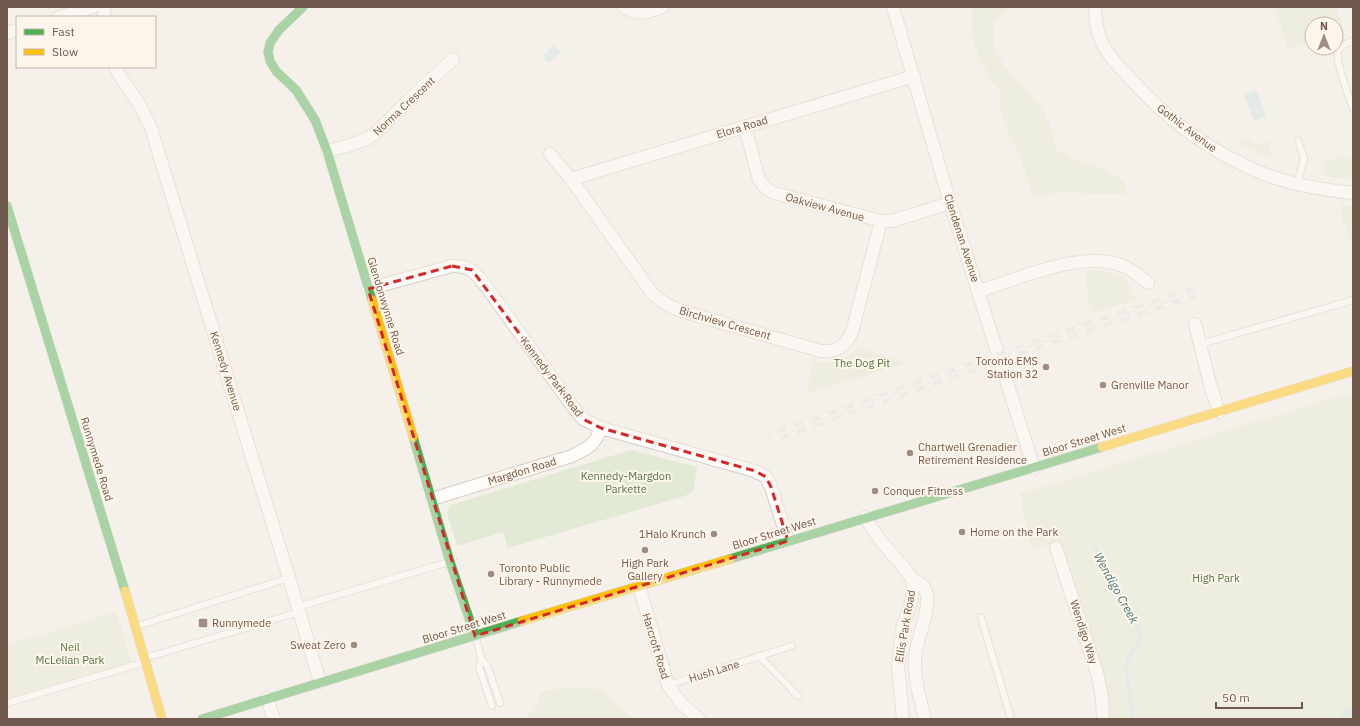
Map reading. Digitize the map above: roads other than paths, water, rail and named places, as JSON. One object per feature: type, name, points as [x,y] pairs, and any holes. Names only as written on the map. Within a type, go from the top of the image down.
[{"type":"street","points":[[62,16],[93,7]]},
{"type":"street","name":"Glendonwynne Road","points":[[303,7],[279,30],[270,43],[268,52],[270,61],[276,71],[296,90],[315,120],[327,151],[450,562],[475,636]]},
{"type":"street","points":[[624,7],[634,12],[642,13],[663,7]]},
{"type":"street","name":"Clendenan Avenue","points":[[893,7],[950,203],[1034,468]]},
{"type":"street","name":"Gothic Avenue","points":[[1095,7],[1098,32],[1104,47],[1120,68],[1155,104],[1207,145],[1246,166],[1265,174],[1297,184],[1331,191],[1353,193]]},
{"type":"street","name":"Norma Crescent","points":[[327,151],[367,139],[378,131],[453,59]]},
{"type":"street","name":"Kennedy Avenue","points":[[116,68],[140,105],[151,128],[320,682]]},
{"type":"street","name":"Elora Road","points":[[571,179],[914,76]]},
{"type":"street","name":"Oakview Avenue","points":[[745,126],[759,180],[767,189],[774,193],[881,221],[892,221],[950,203]]},
{"type":"street","name":"Birchview Crescent","points":[[550,154],[571,179],[652,293],[659,300],[681,311],[821,351],[828,351],[842,346],[848,341],[852,332],[881,221]]},
{"type":"street","name":"Runnymede Road","points":[[7,206],[136,626],[162,719]]},
{"type":"street","points":[[979,291],[1068,264],[1090,261],[1122,265],[1135,272],[1148,283]]},
{"type":"street","name":"Kennedy Park Road","points":[[368,289],[452,266],[463,266],[472,270],[485,285],[572,407],[584,420],[601,428],[755,471],[766,477],[771,487],[788,541]]},
{"type":"street","points":[[1195,324],[1211,388],[1219,412]]},
{"type":"street","name":"Bloor Street West","points":[[202,719],[865,517],[1034,468],[1353,371]]},
{"type":"street","name":"Margdon Road","points":[[432,499],[572,456],[589,448],[598,436],[601,428]]},
{"type":"street","name":"Ellis Park Road","points":[[865,517],[880,540],[913,580],[922,584],[926,592],[927,611],[916,647],[914,660],[918,690],[925,719]]},
{"type":"street","name":"Wendigo Way","points":[[1056,548],[1097,673],[1102,697],[1102,719]]},
{"type":"street","name":"Ellis Park Road","points":[[903,719],[898,665],[902,629],[912,599],[913,580]]},
{"type":"street","name":"Harcroft Road","points":[[639,586],[668,685],[681,702],[699,719]]},
{"type":"street","points":[[267,698],[274,719]]},
{"type":"lane","points":[[1353,41],[1344,45],[1338,51],[1341,72],[1353,110]]},
{"type":"lane","points":[[1297,184],[1304,158],[1298,141]]},
{"type":"lane","points":[[1201,344],[1353,300]]},
{"type":"lane","points":[[7,703],[450,562]]},
{"type":"lane","points":[[136,626],[289,578]]},
{"type":"lane","points":[[981,617],[1011,719]]},
{"type":"lane","points":[[475,636],[482,661],[480,667],[492,706]]},
{"type":"lane","name":"Hush Lane","points":[[668,685],[792,646]]},
{"type":"lane","points":[[760,656],[798,696]]},
{"type":"lane","points":[[482,661],[487,665],[500,703]]},
{"type":"waterway","name":"Wendigo Creek","points":[[1094,547],[1107,567],[1121,600],[1130,611],[1140,632],[1140,640],[1128,660],[1126,667],[1133,719]]},
{"type":"railway","points":[[769,435],[978,361],[1191,289]]},
{"type":"railway","points":[[772,441],[1021,353],[1194,296]]},
{"type":"place","name":"Toronto EMS Station 32","points":[[1046,367]]},
{"type":"place","name":"Grenville Manor","points":[[1103,385]]},
{"type":"place","name":"Chartwell Grenadier Retirement Residence","points":[[910,453]]},
{"type":"place","name":"Conquer Fitness","points":[[875,491]]},
{"type":"place","name":"Home on the Park","points":[[962,532]]},
{"type":"place","name":"1Halo Krunch","points":[[714,534]]},
{"type":"place","name":"High Park Gallery","points":[[645,550]]},
{"type":"place","name":"Toronto Public Library - Runnymede","points":[[491,574]]},
{"type":"place","name":"Runnymede","points":[[203,623]]},
{"type":"place","name":"Sweat Zero","points":[[354,645]]},
{"type":"park label","name":"The Dog Pit","points":[[862,363]]},
{"type":"park label","name":"Kennedy-Margdon Parkette","points":[[626,482]]},
{"type":"park label","name":"High Park","points":[[1216,578]]},
{"type":"park label","name":"Neil McLellan Park","points":[[70,653]]}]
